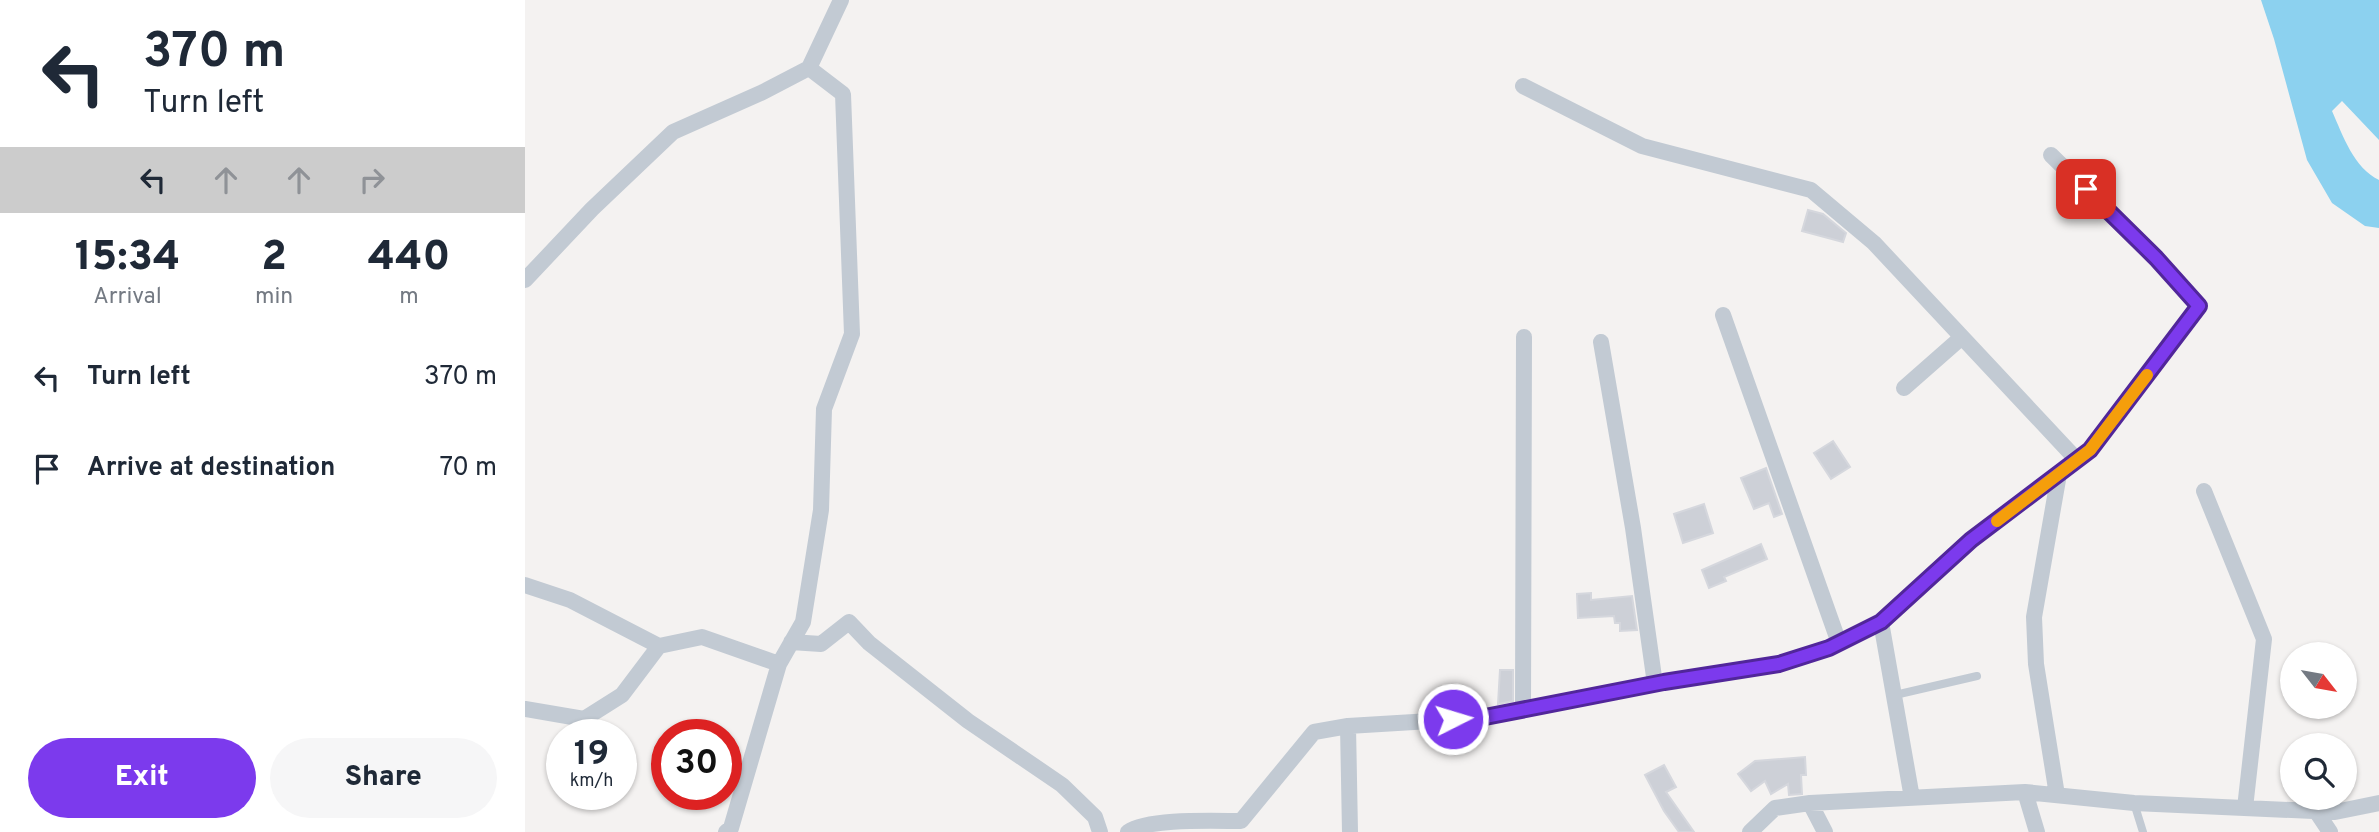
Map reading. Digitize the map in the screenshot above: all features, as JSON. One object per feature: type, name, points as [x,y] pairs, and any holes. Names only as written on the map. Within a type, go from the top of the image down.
[{"type":"street","points":[[525,280],[592,209],[673,132],[763,92],[809,68],[841,0]]},
{"type":"street","points":[[726,832],[731,828],[779,664],[803,622],[821,510],[824,409],[852,334],[843,93],[809,68]]},
{"type":"street","points":[[1523,86],[1641,146],[1811,190],[1874,243],[2077,460]]},
{"type":"street","points":[[1128,832],[1133,828],[1174,822],[1241,821],[1314,732],[1348,726],[1480,718],[1655,684],[1779,664],[1839,643],[1881,622],[1971,540],[2090,450],[2199,306],[2156,258],[2051,155]]},
{"type":"street","points":[[1723,315],[1839,643]]},
{"type":"street","points":[[1523,710],[1524,337]]},
{"type":"street","points":[[1904,388],[1962,337]]},
{"type":"street","points":[[1601,342],[1633,528],[1655,684]]},
{"type":"street","points":[[2057,795],[2036,664],[2034,617],[2059,474]]},
{"type":"street","points":[[2204,491],[2264,639],[2245,808]]},
{"type":"street","points":[[525,585],[570,600],[659,646],[702,637],[779,664]]},
{"type":"street","points":[[791,642],[821,644],[849,622],[869,643],[968,721],[1062,785],[1095,817],[1100,832]]},
{"type":"street","points":[[1881,622],[1912,798]]},
{"type":"street","points":[[525,709],[584,719],[622,695],[659,646]]},
{"type":"street","points":[[1348,726],[1350,832]]},
{"type":"street","points":[[2025,792],[2037,832]]},
{"type":"street","points":[[1750,832],[1775,808],[1811,803],[2025,792],[2134,803],[2335,812],[2379,803]]},
{"type":"street","points":[[1811,803],[1825,832]]},
{"type":"street","points":[[2316,811],[2330,832]]},
{"type":"lane","points":[[1895,695],[1977,676]]},
{"type":"lane","points":[[2134,803],[2143,832]]},
{"type":"water","points":[[2261,0],[2379,0],[2379,140],[2342,101],[2332,111],[2356,159],[2370,175],[2379,180],[2379,228],[2365,226],[2332,203],[2307,160]]},
{"type":"building","points":[[1808,210],[1823,214],[1846,233],[1843,242],[1802,231]]},
{"type":"building","points":[[1833,441],[1850,467],[1831,479],[1814,453]]},
{"type":"building","points":[[1766,468],[1782,514],[1774,517],[1769,503],[1754,509],[1741,478]]},
{"type":"building","points":[[1704,504],[1713,533],[1683,543],[1674,514]]},
{"type":"building","points":[[1761,544],[1767,559],[1724,577],[1726,581],[1709,588],[1702,570]]},
{"type":"building","points":[[1591,593],[1591,600],[1632,596],[1637,630],[1620,631],[1620,623],[1615,623],[1614,616],[1578,618],[1577,594]]},
{"type":"building","points":[[1500,670],[1513,670],[1513,701],[1498,704]]},
{"type":"building","points":[[1805,757],[1806,775],[1801,775],[1802,794],[1789,795],[1788,784],[1771,794],[1765,781],[1751,791],[1738,774],[1755,761]]},
{"type":"building","points":[[1664,765],[1676,787],[1666,792],[1694,832],[1679,832],[1664,811],[1645,775]]},
{"type":"slow traffic","points":[[1997,521],[2090,450],[2147,375]]},
{"type":"route","points":[[1453,719],[1480,718],[1664,682],[1779,664],[1829,648],[1881,622],[1971,540],[2090,450],[2199,306],[2156,258],[2086,189]]}]
